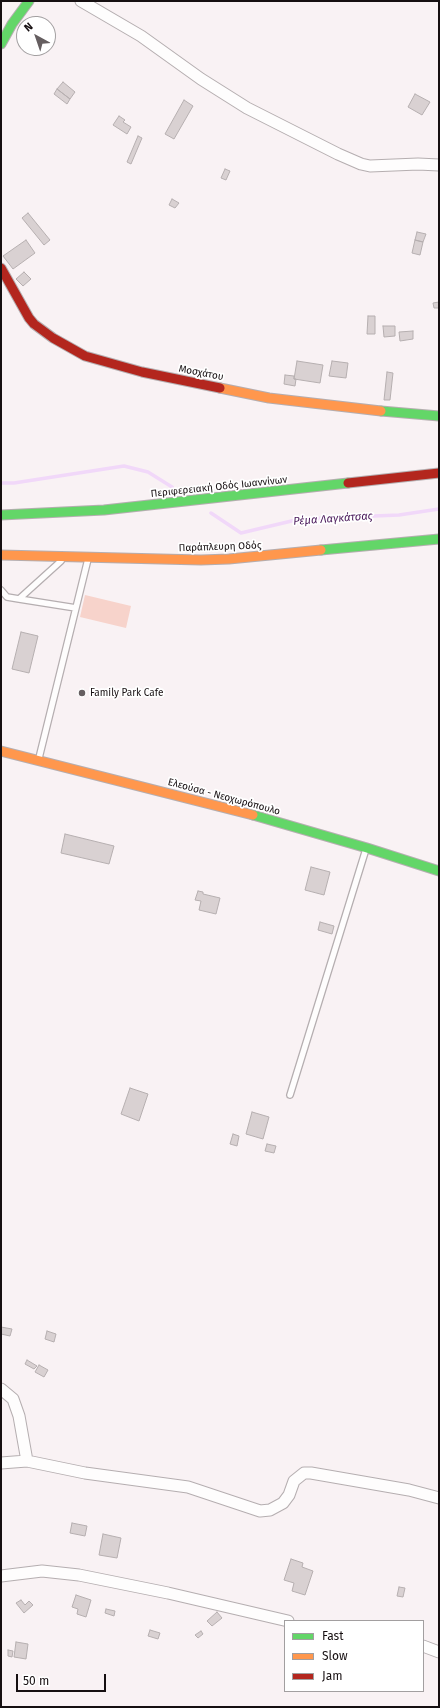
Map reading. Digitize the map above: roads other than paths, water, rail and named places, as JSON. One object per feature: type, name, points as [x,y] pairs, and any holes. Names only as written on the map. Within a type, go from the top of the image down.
[{"type":"main road","points":[[1,44],[15,19],[29,1]]},
{"type":"main road","name":"Μοσχάτου","points":[[1,268],[29,318],[34,324],[53,338],[85,356],[142,372],[269,398],[339,407],[439,416]]},
{"type":"main road","name":"Περιφερειακή Οδός Ιωαννίνων","points":[[1,515],[104,510],[439,474]]},
{"type":"main road","name":"Παράπλευρη Οδός","points":[[1,555],[201,560],[229,559],[439,539]]},
{"type":"main road","name":"Ελεούσα - Νεοχωρόπουλο","points":[[1,751],[254,815],[439,871]]},
{"type":"street","points":[[81,1],[141,36],[201,79],[247,108],[338,154],[361,164],[370,166],[418,164],[439,165]]},
{"type":"street","points":[[1,1389],[13,1399],[19,1416],[27,1461]]},
{"type":"street","points":[[1,1463],[27,1461],[85,1473],[188,1487],[260,1511],[270,1510],[283,1503],[289,1495],[294,1481],[304,1473],[409,1490],[439,1498]]},
{"type":"street","points":[[1,1576],[42,1571],[79,1575],[176,1594],[284,1620]]},
{"type":"street","points":[[424,1646],[439,1652]]},
{"type":"lane","points":[[19,599],[66,556]]},
{"type":"lane","points":[[38,761],[89,557]]},
{"type":"lane","points":[[1,590],[4,596],[76,608]]},
{"type":"lane","points":[[290,1095],[367,848]]},
{"type":"waterway","name":"Ρέμα Λαγκάτσας","points":[[1,483],[14,483],[124,466],[148,472],[172,487]]},
{"type":"waterway","name":"Ρέμα Λαγκάτσας","points":[[211,513],[241,533],[300,519],[399,515],[439,509]]},
{"type":"place","name":"Family Park Cafe","points":[[82,693]]}]
